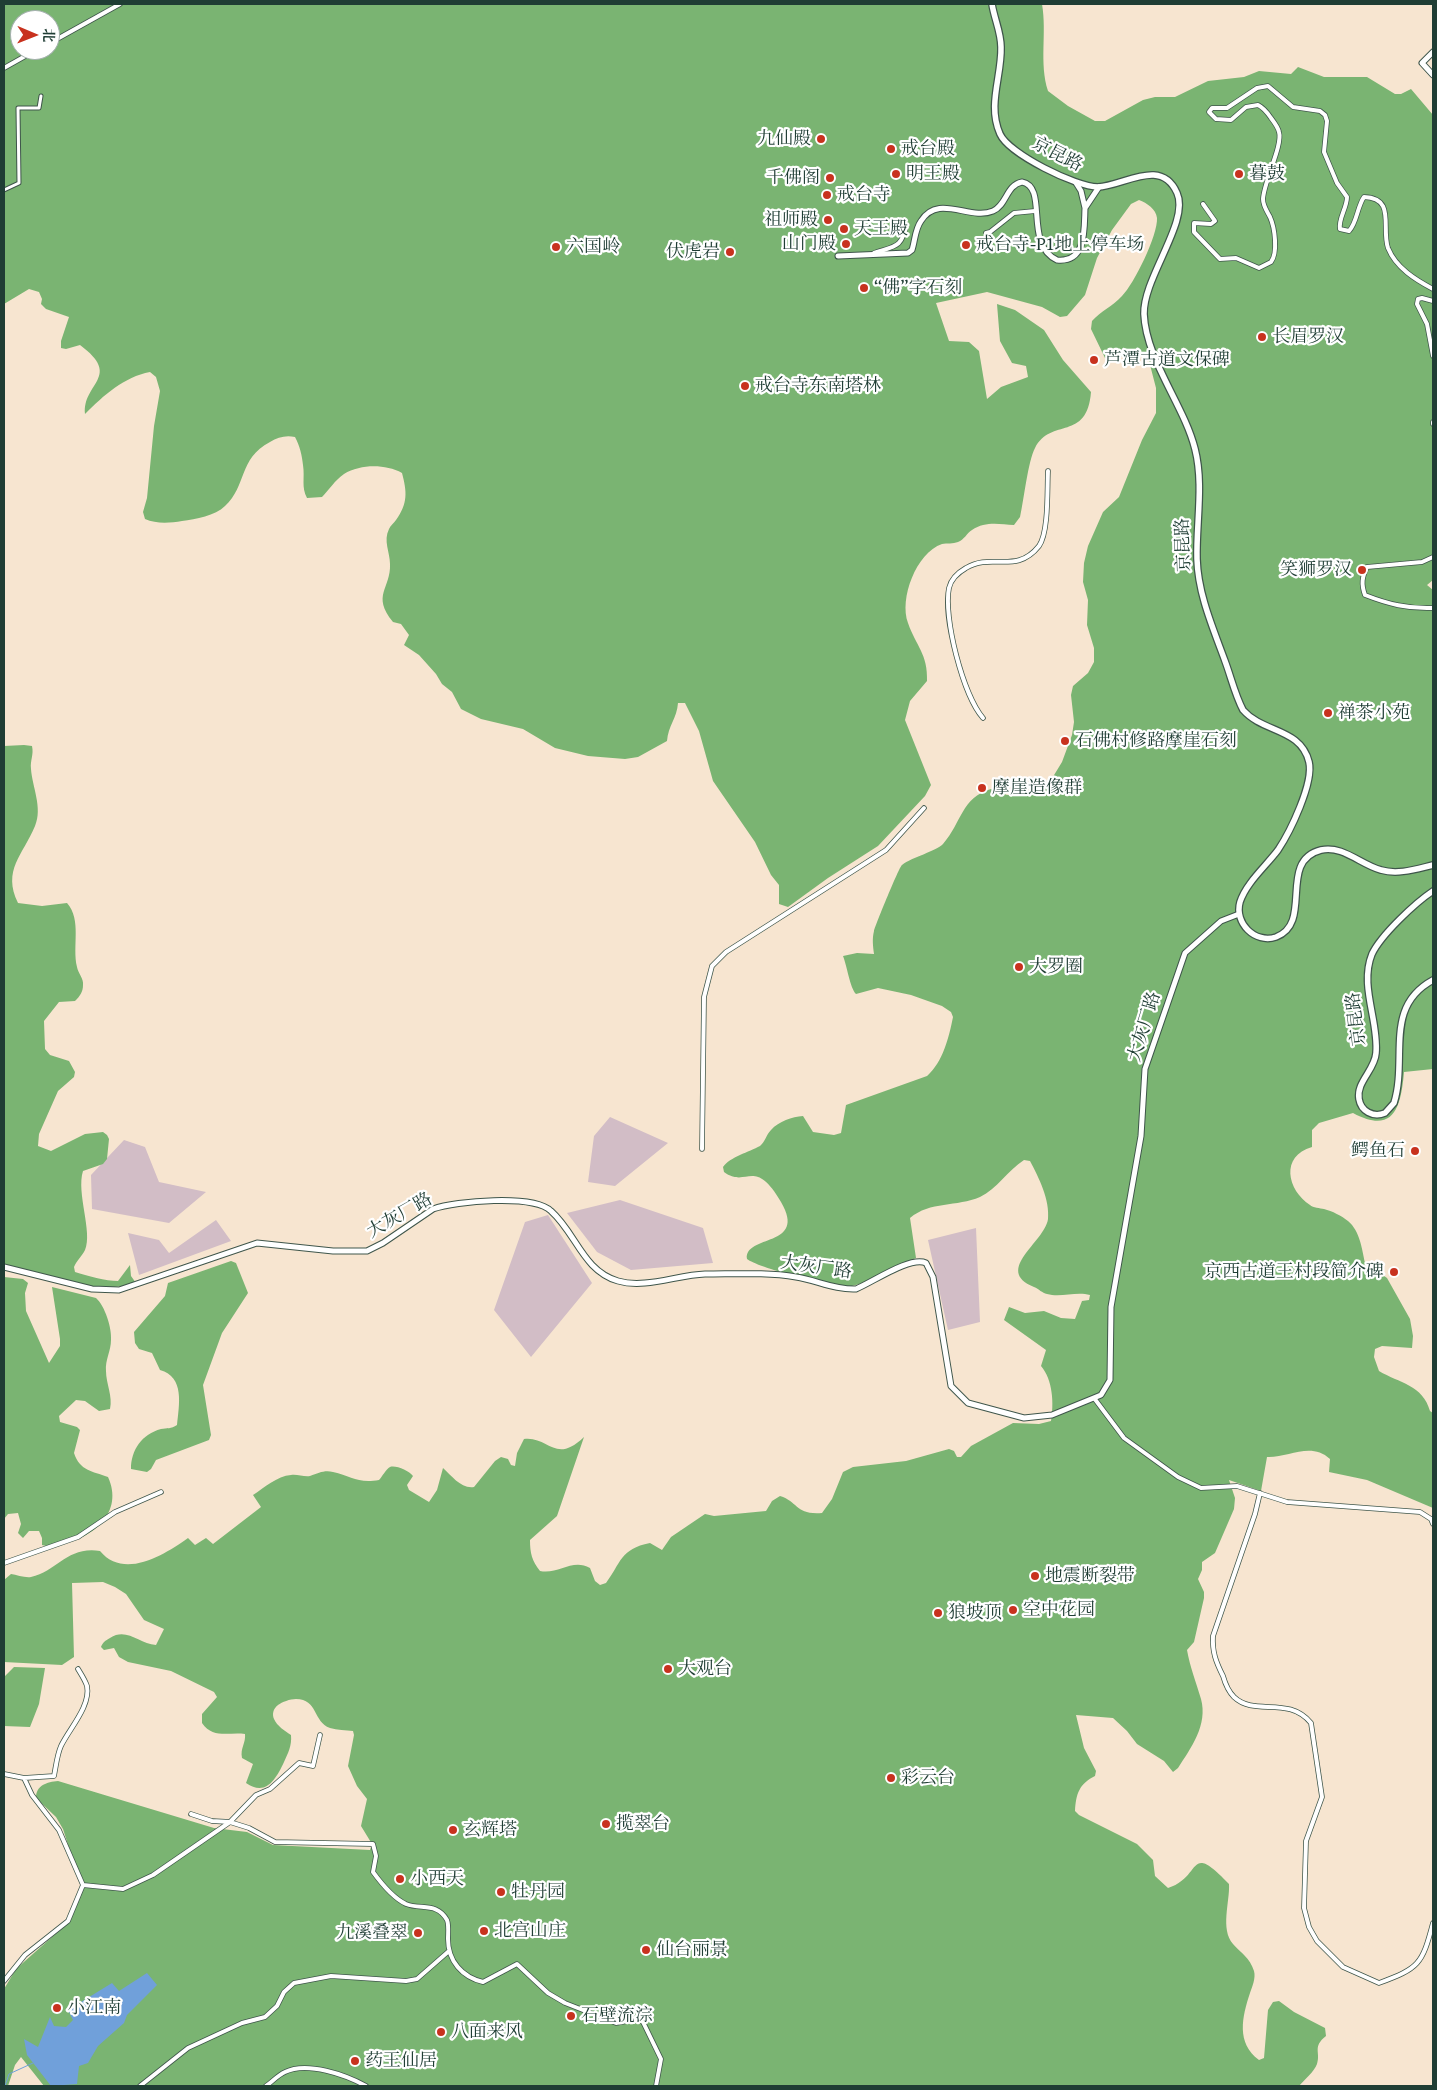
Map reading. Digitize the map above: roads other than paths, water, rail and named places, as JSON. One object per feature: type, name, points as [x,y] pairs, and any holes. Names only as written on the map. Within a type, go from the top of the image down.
[{"type":"main road","name":"京昆路","points":[[992,4],[1001,48],[995,99],[996,122],[1000,135],[1014,150],[1076,183],[1099,187],[1150,174],[1164,178],[1177,193],[1179,213],[1151,282],[1145,300],[1144,316],[1152,348],[1196,452],[1197,559],[1202,591],[1244,710],[1256,722],[1294,738],[1303,747],[1309,761],[1309,780],[1289,828],[1278,849],[1241,899],[1239,914]]},
{"type":"main road","points":[[1239,914],[1245,926],[1254,935],[1272,938],[1284,932],[1294,914],[1296,880],[1302,863],[1308,856],[1322,850],[1336,850],[1374,868],[1388,872],[1433,865]]},
{"type":"main road","name":"京昆路","points":[[1433,891],[1384,937],[1372,954],[1369,964],[1368,986],[1376,1054],[1373,1066],[1359,1090],[1358,1097],[1363,1108],[1370,1114],[1385,1114],[1394,1103],[1404,1010],[1413,995],[1433,980]]},
{"type":"street","points":[[60,37],[120,4]]},
{"type":"street","points":[[1433,52],[1422,63],[1433,75]]},
{"type":"street","points":[[4,68],[18,60]]},
{"type":"street","points":[[1203,204],[1215,220],[1214,223],[1197,222],[1192,226],[1196,237],[1216,257],[1225,260],[1242,259],[1259,268],[1272,262],[1275,255],[1272,229],[1263,198],[1271,162],[1279,144],[1279,130],[1266,111],[1258,105],[1246,106],[1231,120],[1216,119],[1209,112],[1212,108],[1227,108],[1258,88],[1268,86],[1293,107],[1320,111],[1325,116],[1327,120],[1324,152],[1337,183],[1347,197],[1346,210],[1339,224],[1340,229],[1349,231],[1353,228],[1359,204],[1364,196],[1375,197],[1382,202],[1385,212],[1389,250],[1407,274],[1433,289]]},
{"type":"street","points":[[4,190],[19,184],[18,108],[39,108],[41,96]]},
{"type":"street","points":[[838,256],[908,253],[912,250],[920,222],[928,213],[947,208],[982,213],[994,211],[1002,204],[1013,186],[1018,182],[1025,182],[1032,186],[1035,194],[1037,231],[1048,255],[1062,260],[1074,257],[1082,246],[1085,208],[1076,183]]},
{"type":"street","points":[[1085,208],[1099,187]]},
{"type":"street","points":[[986,233],[990,232],[1014,213],[1036,211]]},
{"type":"street","points":[[874,253],[900,244],[904,238],[906,225]]},
{"type":"street","points":[[1433,302],[1422,298],[1418,299],[1418,304],[1427,324],[1433,356]]},
{"type":"street","points":[[983,718],[976,710],[964,684],[948,611],[950,585],[957,574],[968,566],[983,561],[1019,562],[1030,556],[1040,544],[1044,533],[1048,471]]},
{"type":"street","points":[[1433,557],[1422,562],[1367,567],[1362,582],[1365,595],[1387,604],[1412,608],[1433,608]]},
{"type":"street","points":[[702,1149],[704,997],[712,966],[726,952],[886,850],[924,808]]},
{"type":"street","name":"大灰厂路","points":[[4,1267],[92,1289],[119,1290],[257,1242],[349,1252],[367,1251],[383,1243],[433,1209],[442,1206],[490,1202],[535,1203],[543,1205],[558,1217],[589,1263],[609,1278],[621,1282],[634,1283],[703,1274],[778,1275],[797,1277],[846,1289],[856,1288],[906,1264],[920,1260],[931,1269],[933,1277],[951,1386],[968,1403],[1024,1418],[1052,1415],[1101,1395],[1110,1380],[1111,1307],[1141,1136],[1145,1069],[1185,953],[1221,921],[1239,914]]},
{"type":"street","points":[[1094,1398],[1124,1438],[1178,1477],[1201,1488],[1237,1486],[1287,1502],[1420,1512],[1431,1519],[1433,1524]]},
{"type":"street","points":[[4,1563],[78,1537],[115,1512],[160,1492]]},
{"type":"street","points":[[1260,1494],[1255,1514],[1213,1636],[1212,1654],[1234,1697],[1246,1703],[1295,1709],[1303,1713],[1310,1723],[1322,1797],[1306,1841],[1304,1908],[1308,1927],[1317,1941],[1343,1967],[1379,1983],[1417,1966],[1426,1949],[1433,1923]]},
{"type":"street","points":[[4,1774],[24,1778],[54,1776],[60,1748],[72,1725],[81,1714],[87,1695],[86,1686],[78,1669]]},
{"type":"street","points":[[83,1885],[123,1889],[152,1875],[230,1822],[256,1795],[270,1789],[299,1763],[313,1766],[320,1735]]},
{"type":"street","points":[[4,1981],[25,1955],[68,1921],[83,1885],[58,1830],[32,1795],[24,1778]]},
{"type":"street","points":[[191,1814],[212,1821],[230,1822],[249,1828],[275,1842],[373,1844],[376,1856],[373,1872],[384,1887],[406,1904],[437,1908],[447,1920],[449,1951],[458,1969],[472,1979],[483,1982],[517,1964],[548,1993],[564,2003],[616,2023],[638,2019],[643,2022],[661,2059],[656,2086]]},
{"type":"street","points":[[140,2086],[188,2048],[235,2026],[265,2017],[271,2013],[284,1992],[294,1983],[332,1976],[417,1979],[449,1951]]},
{"type":"street","points":[[266,2086],[284,2072],[310,2069],[344,2075],[366,2086]]},
{"type":"water","points":[[147,1973],[157,1985],[127,2015],[124,2023],[98,2046],[88,2063],[79,2066],[77,2084],[51,2086],[27,2055],[24,2039],[38,2047],[50,2017],[54,2026],[66,2027],[73,2020],[68,2010],[112,1983],[119,1991]]},
{"type":"waterway","points":[[5,2086],[9,2074],[33,2063]]},
{"type":"place","name":"九仙殿","points":[[821,139]]},
{"type":"place","name":"戒台殿","points":[[891,149]]},
{"type":"place","name":"明王殿","points":[[896,174]]},
{"type":"place","name":"暮鼓","points":[[1239,174]]},
{"type":"place","name":"千佛阁","points":[[830,178]]},
{"type":"place","name":"戒台寺","points":[[827,195]]},
{"type":"place","name":"祖师殿","points":[[828,220]]},
{"type":"place","name":"天王殿","points":[[844,229]]},
{"type":"place","name":"山门殿","points":[[846,244]]},
{"type":"place","name":"戒台寺-P1地上停车场","points":[[966,245]]},
{"type":"place","name":"六国岭","points":[[556,247]]},
{"type":"place","name":"伏虎岩","points":[[730,252]]},
{"type":"place","name":"“佛”字石刻","points":[[864,288]]},
{"type":"place","name":"长眉罗汉","points":[[1262,337]]},
{"type":"place","name":"芦潭古道文保碑","points":[[1094,360]]},
{"type":"place","name":"戒台寺东南塔林","points":[[745,386]]},
{"type":"place","name":"笑狮罗汉","points":[[1362,570]]},
{"type":"place","name":"禅茶小苑","points":[[1328,713]]},
{"type":"place","name":"石佛村修路摩崖石刻","points":[[1065,741]]},
{"type":"place","name":"摩崖造像群","points":[[982,788]]},
{"type":"place","name":"大罗圈","points":[[1019,967]]},
{"type":"place","name":"鳄鱼石","points":[[1415,1151]]},
{"type":"place","name":"京西古道王村段简介碑","points":[[1394,1272]]},
{"type":"place","name":"地震断裂带","points":[[1035,1576]]},
{"type":"place","name":"空中花园","points":[[1013,1610]]},
{"type":"place","name":"狼坡顶","points":[[938,1613]]},
{"type":"place","name":"大观台","points":[[668,1669]]},
{"type":"place","name":"彩云台","points":[[891,1778]]},
{"type":"place","name":"揽翠台","points":[[606,1824]]},
{"type":"place","name":"玄辉塔","points":[[453,1830]]},
{"type":"place","name":"小西天","points":[[400,1879]]},
{"type":"place","name":"牡丹园","points":[[501,1892]]},
{"type":"place","name":"北宫山庄","points":[[484,1931]]},
{"type":"place","name":"九溪叠翠","points":[[418,1933]]},
{"type":"place","name":"仙台丽景","points":[[646,1950]]},
{"type":"place","name":"小江南","points":[[57,2008]]},
{"type":"place","name":"石壁流淙","points":[[571,2016]]},
{"type":"place","name":"八面来风","points":[[441,2032]]},
{"type":"place","name":"药王仙居","points":[[355,2061]]}]
